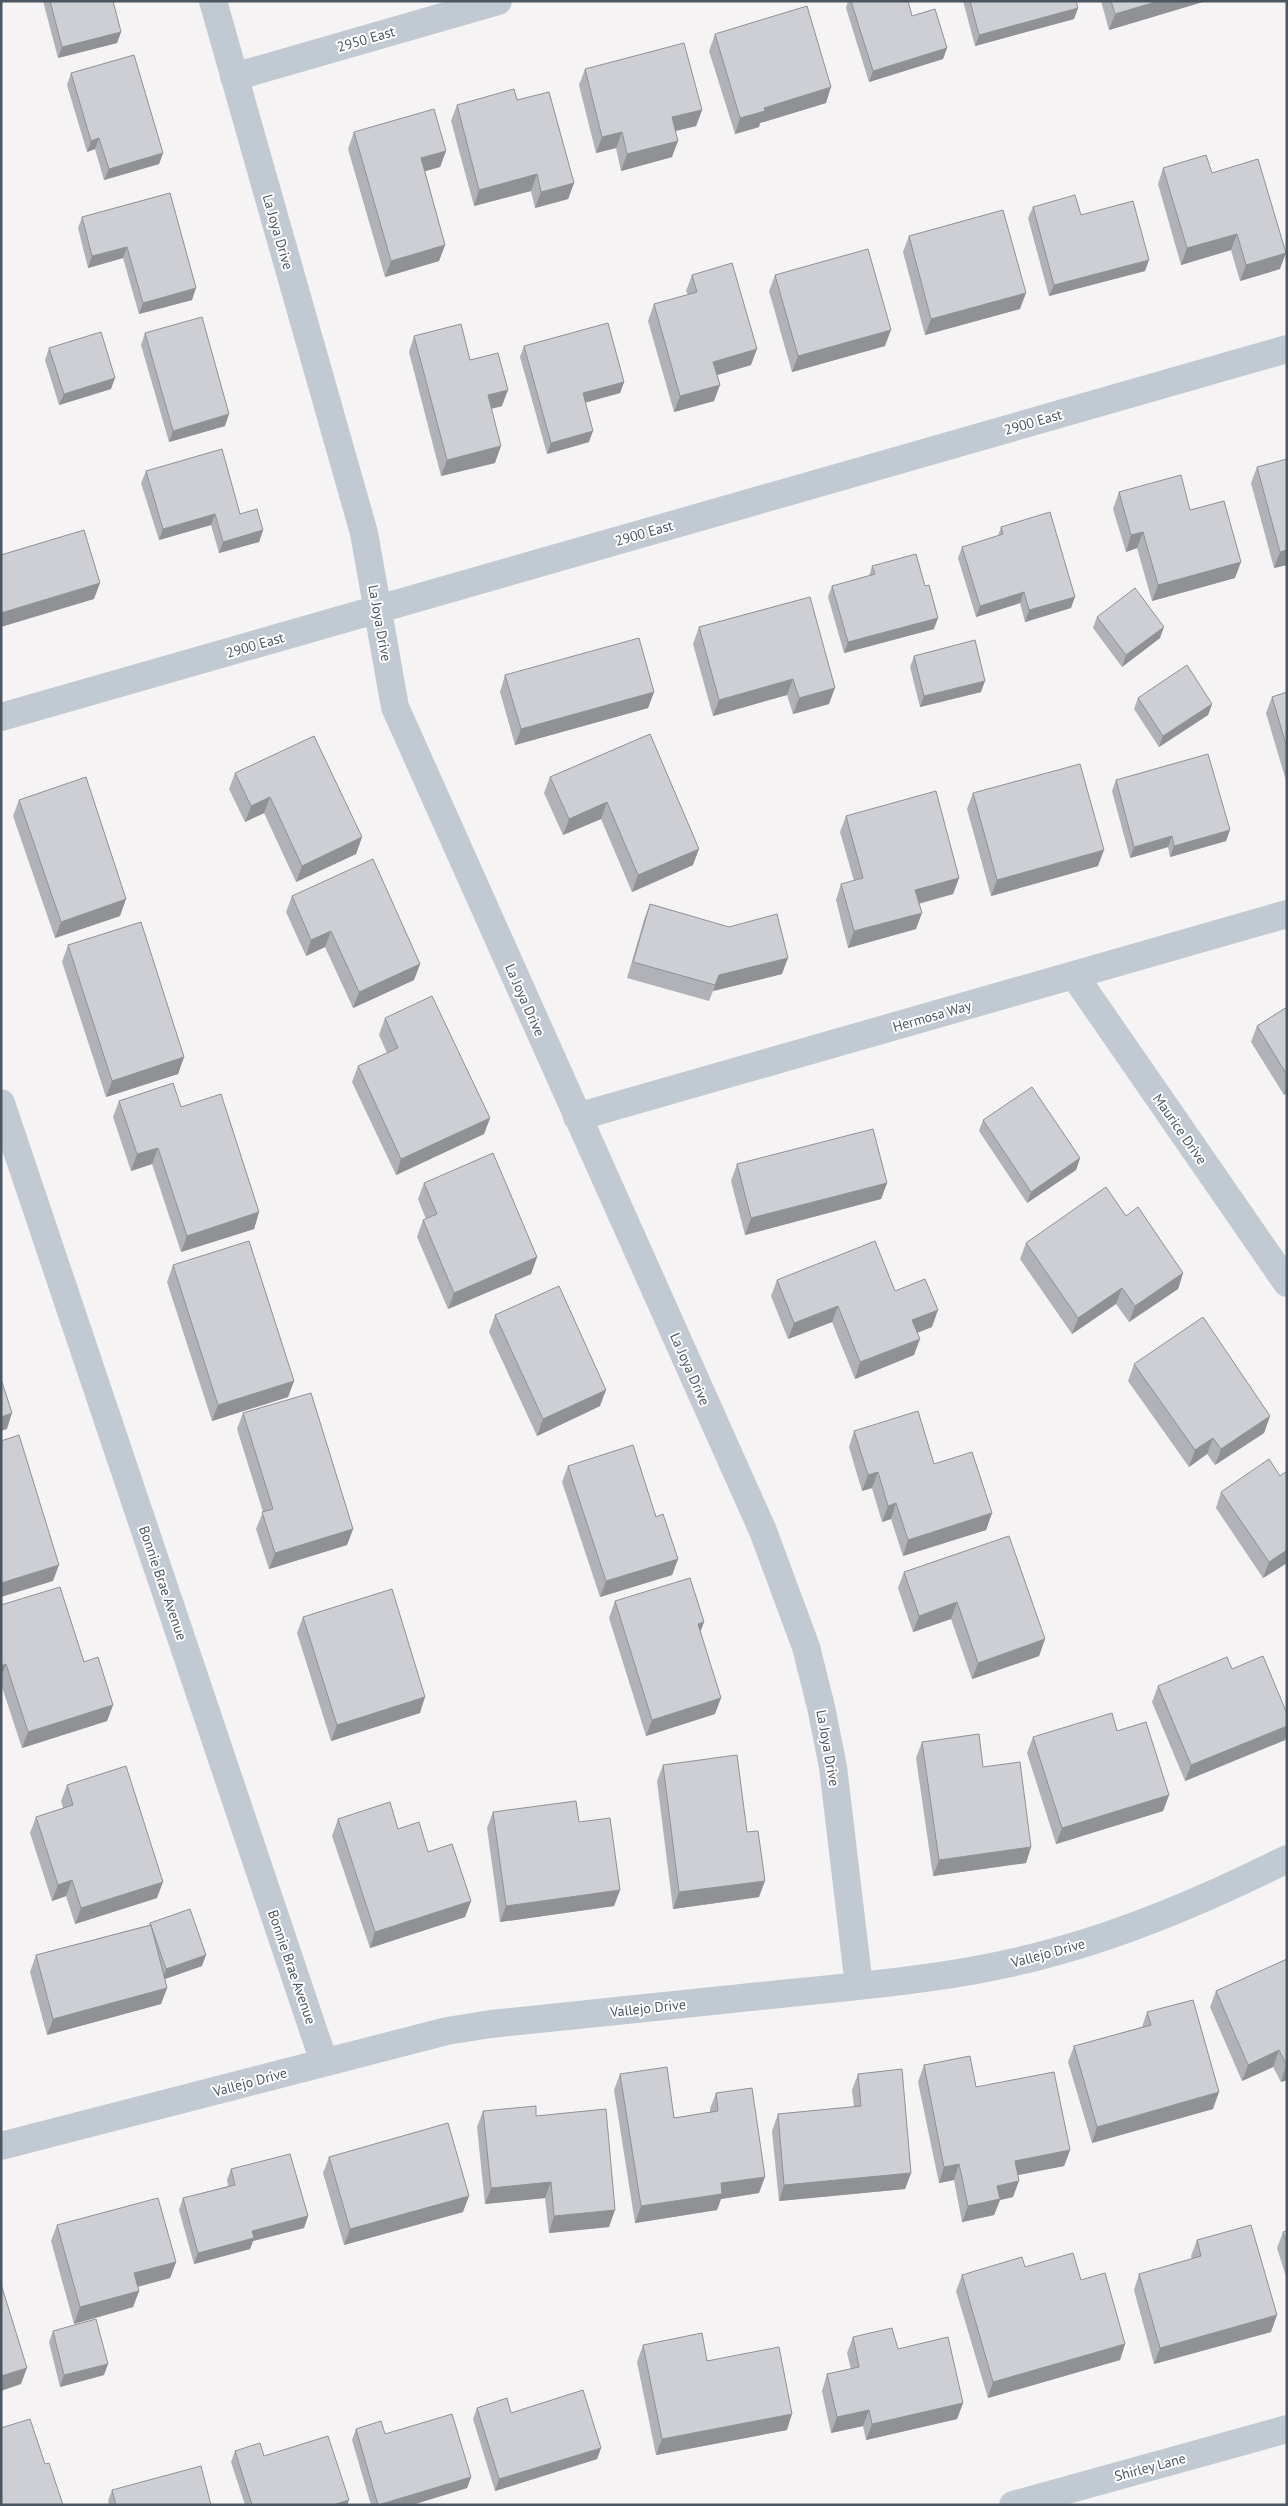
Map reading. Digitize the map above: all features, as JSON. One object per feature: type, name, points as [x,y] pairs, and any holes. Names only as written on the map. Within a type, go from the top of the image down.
[{"type":"street","name":"La Joya Drive","points":[[213,1],[364,533],[395,707],[763,1531],[806,1647],[834,1767],[859,1986]]},
{"type":"street","name":"2950 East","points":[[234,77],[498,1]]},
{"type":"street","name":"2900 East","points":[[1,717],[1287,350]]},
{"type":"street","name":"Hermosa Way","points":[[577,1117],[1287,914]]},
{"type":"street","name":"Maurice Drive","points":[[1074,975],[1287,1283]]},
{"type":"street","name":"Bonnie Brae Avenue","points":[[1,1103],[324,2062]]},
{"type":"street","name":"Vallejo Drive","points":[[1,2146],[447,2031],[491,2024],[859,1986],[997,1966],[1057,1952],[1116,1934],[1175,1912],[1287,1858]]},
{"type":"street","name":"Shirley Lane","points":[[1013,2505],[1287,2429]]},
{"type":"building","points":[[50,1],[113,1],[121,32],[62,47]]},
{"type":"building","points":[[851,1],[908,1],[912,16],[935,9],[947,48],[873,71]]},
{"type":"building","points":[[970,1],[1076,1],[1078,8],[979,35]]},
{"type":"building","points":[[1111,1],[1159,1],[1115,14]]},
{"type":"building","points":[[807,6],[831,87],[764,108],[765,111],[740,118],[715,34]]},
{"type":"building","points":[[684,43],[702,110],[672,117],[678,141],[627,154],[622,132],[602,137],[585,69]]},
{"type":"building","points":[[134,55],[163,153],[109,169],[99,138],[91,141],[71,73]]},
{"type":"building","points":[[514,89],[517,100],[549,92],[574,183],[541,192],[537,174],[479,190],[457,105]]},
{"type":"building","points":[[434,109],[446,151],[421,158],[445,245],[391,261],[354,132]]},
{"type":"building","points":[[1206,155],[1212,173],[1258,159],[1286,253],[1246,265],[1237,234],[1187,248],[1163,168]]},
{"type":"building","points":[[170,193],[196,288],[143,303],[127,247],[92,256],[82,217]]},
{"type":"building","points":[[1075,195],[1081,215],[1133,201],[1149,260],[1054,285],[1033,207]]},
{"type":"building","points":[[1003,210],[1026,293],[931,319],[909,236]]},
{"type":"building","points":[[868,249],[891,330],[798,356],[775,275]]},
{"type":"building","points":[[732,263],[757,349],[713,362],[720,385],[680,396],[654,304],[697,292],[692,275]]},
{"type":"building","points":[[202,317],[229,414],[173,431],[145,333]]},
{"type":"building","points":[[608,323],[624,382],[583,393],[593,431],[551,443],[524,346]]},
{"type":"building","points":[[461,324],[470,360],[498,353],[508,390],[488,395],[501,446],[447,460],[414,336]]},
{"type":"building","points":[[101,332],[115,378],[64,394],[49,348]]},
{"type":"building","points":[[222,449],[240,514],[257,509],[263,530],[223,542],[215,514],[163,529],[146,471]]},
{"type":"building","points":[[1287,459],[1287,550],[1280,552],[1257,467]]},
{"type":"building","points":[[1181,475],[1190,510],[1224,501],[1241,562],[1158,585],[1143,532],[1131,535],[1119,492]]},
{"type":"building","points":[[1050,512],[1075,597],[1029,610],[1024,592],[980,606],[962,547],[1003,534],[1001,527]]},
{"type":"building","points":[[84,530],[100,583],[1,613],[1,555]]},
{"type":"building","points":[[916,554],[925,586],[929,585],[938,618],[848,642],[832,586],[875,574],[872,566]]},
{"type":"building","points":[[1135,588],[1164,627],[1126,655],[1097,617]]},
{"type":"building","points":[[810,597],[835,688],[799,698],[793,679],[719,700],[699,627]]},
{"type":"building","points":[[639,638],[654,692],[521,729],[505,675]]},
{"type":"building","points":[[975,640],[985,681],[924,696],[914,656]]},
{"type":"building","points":[[1187,665],[1212,704],[1163,736],[1138,698]]},
{"type":"building","points":[[1287,692],[1287,748],[1272,697]]},
{"type":"building","points":[[650,734],[699,849],[638,875],[607,802],[569,819],[550,777]]},
{"type":"building","points":[[314,736],[362,837],[302,866],[270,797],[251,806],[235,773]]},
{"type":"building","points":[[1208,754],[1230,830],[1174,846],[1172,836],[1134,847],[1116,780]]},
{"type":"building","points":[[1080,764],[1104,850],[997,880],[973,793]]},
{"type":"building","points":[[86,777],[126,899],[61,922],[19,800]]},
{"type":"building","points":[[936,791],[959,878],[915,890],[922,913],[854,931],[841,884],[863,878],[846,816]]},
{"type":"building","points":[[373,859],[420,964],[359,992],[331,931],[311,940],[292,896]]},
{"type":"building","points":[[650,904],[729,927],[777,914],[788,958],[719,975],[715,985],[633,962]]},
{"type":"building","points":[[141,922],[184,1057],[112,1081],[68,945]]},
{"type":"building","points":[[432,996],[490,1118],[401,1159],[358,1066],[398,1048],[385,1018]]},
{"type":"building","points":[[1287,1007],[1287,1075],[1257,1026]]},
{"type":"building","points":[[173,1083],[181,1107],[221,1094],[259,1212],[187,1236],[158,1148],[137,1154],[119,1101]]},
{"type":"building","points":[[1032,1087],[1080,1158],[1031,1192],[983,1120]]},
{"type":"building","points":[[873,1129],[887,1183],[751,1218],[737,1164]]},
{"type":"building","points":[[493,1153],[537,1257],[454,1293],[423,1220],[437,1214],[424,1183]]},
{"type":"building","points":[[1106,1187],[1126,1216],[1138,1207],[1183,1273],[1135,1306],[1122,1288],[1078,1318],[1026,1243]]},
{"type":"building","points":[[249,1241],[294,1381],[218,1405],[173,1265]]},
{"type":"building","points":[[875,1241],[895,1291],[925,1279],[938,1310],[912,1320],[920,1339],[860,1362],[838,1306],[794,1323],[777,1280]]},
{"type":"building","points":[[559,1286],[606,1390],[543,1419],[495,1315]]},
{"type":"building","points":[[1203,1317],[1270,1416],[1221,1449],[1213,1438],[1195,1450],[1134,1364]]},
{"type":"building","points":[[1,1379],[12,1413],[1,1417]]},
{"type":"building","points":[[311,1393],[353,1529],[275,1553],[262,1512],[273,1509],[243,1413]]},
{"type":"building","points":[[918,1411],[934,1464],[972,1452],[992,1513],[908,1540],[896,1503],[888,1506],[878,1472],[868,1475],[854,1431]]},
{"type":"building","points":[[19,1435],[59,1565],[1,1583],[1,1441]]},
{"type":"building","points":[[633,1445],[656,1517],[663,1514],[678,1559],[606,1581],[568,1466]]},
{"type":"building","points":[[1269,1459],[1280,1476],[1287,1471],[1287,1550],[1269,1562],[1221,1492]]},
{"type":"building","points":[[1009,1536],[1045,1639],[978,1663],[957,1602],[919,1616],[904,1572]]},
{"type":"building","points":[[690,1578],[704,1622],[698,1624],[721,1698],[652,1720],[615,1601]]},
{"type":"building","points":[[60,1587],[84,1662],[98,1657],[113,1705],[28,1732],[6,1664],[1,1666],[1,1605]]},
{"type":"building","points":[[392,1589],[425,1697],[337,1725],[303,1617]]},
{"type":"building","points":[[1263,1656],[1287,1714],[1287,1726],[1191,1765],[1158,1686],[1227,1657],[1232,1669]]},
{"type":"building","points":[[1112,1713],[1117,1731],[1146,1722],[1169,1795],[1062,1828],[1033,1737]]},
{"type":"building","points":[[979,1734],[983,1767],[1020,1762],[1031,1847],[939,1860],[922,1742]]},
{"type":"building","points":[[737,1755],[747,1832],[758,1831],[765,1881],[679,1892],[663,1765]]},
{"type":"building","points":[[126,1766],[163,1882],[81,1908],[72,1880],[58,1885],[36,1817],[73,1805],[67,1785]]},
{"type":"building","points":[[576,1801],[579,1822],[610,1818],[620,1890],[506,1906],[493,1812]]},
{"type":"building","points":[[390,1802],[398,1829],[419,1822],[428,1852],[452,1844],[471,1901],[375,1932],[338,1819]]},
{"type":"building","points":[[190,1909],[206,1955],[166,1969],[150,1923]]},
{"type":"building","points":[[151,1925],[167,1988],[53,2019],[36,1955]]},
{"type":"building","points":[[1287,1959],[1287,2066],[1279,2050],[1248,2065],[1216,1991]]},
{"type":"building","points":[[1193,2000],[1219,2092],[1097,2127],[1074,2046],[1151,2025],[1147,2012]]},
{"type":"building","points":[[970,2056],[976,2087],[1054,2072],[1070,2150],[1015,2161],[1019,2181],[997,2186],[1000,2199],[968,2206],[959,2164],[944,2167],[924,2065]]},
{"type":"building","points":[[667,2067],[674,2118],[718,2111],[716,2093],[752,2088],[765,2177],[721,2183],[722,2194],[641,2206],[620,2074]]},
{"type":"building","points":[[902,2069],[911,2173],[784,2185],[778,2114],[861,2106],[858,2074]]},
{"type":"building","points":[[536,2106],[536,2116],[606,2109],[615,2210],[554,2216],[551,2182],[491,2188],[483,2111]]},
{"type":"building","points":[[448,2123],[469,2196],[350,2229],[329,2157]]},
{"type":"building","points":[[290,2154],[308,2216],[252,2231],[254,2238],[198,2253],[183,2198],[235,2185],[231,2169]]},
{"type":"building","points":[[158,2198],[176,2262],[134,2273],[139,2291],[80,2307],[57,2225]]},
{"type":"building","points":[[1251,2225],[1277,2315],[1160,2348],[1139,2274],[1201,2256],[1197,2240]]},
{"type":"building","points":[[1287,2231],[1287,2245],[1283,2232]]},
{"type":"building","points":[[1073,2253],[1081,2280],[1105,2273],[1125,2344],[993,2382],[962,2275],[1022,2257],[1025,2267]]},
{"type":"building","points":[[1,2284],[27,2368],[1,2376]]},
{"type":"building","points":[[96,2319],[108,2364],[64,2375],[53,2331]]},
{"type":"building","points":[[892,2328],[898,2349],[948,2337],[963,2403],[872,2424],[869,2410],[837,2417],[827,2374],[859,2367],[853,2337]]},
{"type":"building","points":[[702,2333],[707,2361],[779,2347],[792,2414],[662,2439],[643,2345]]},
{"type":"building","points":[[583,2390],[601,2448],[499,2479],[477,2408],[507,2398],[511,2413]]},
{"type":"building","points":[[452,2414],[471,2477],[378,2505],[356,2429],[381,2421],[385,2434]]},
{"type":"building","points":[[30,2419],[45,2464],[49,2463],[63,2505],[1,2505],[1,2428]]},
{"type":"building","points":[[328,2436],[349,2500],[333,2505],[252,2505],[235,2451],[260,2443],[264,2456]]},
{"type":"building","points":[[201,2466],[211,2505],[116,2505],[112,2490]]}]
